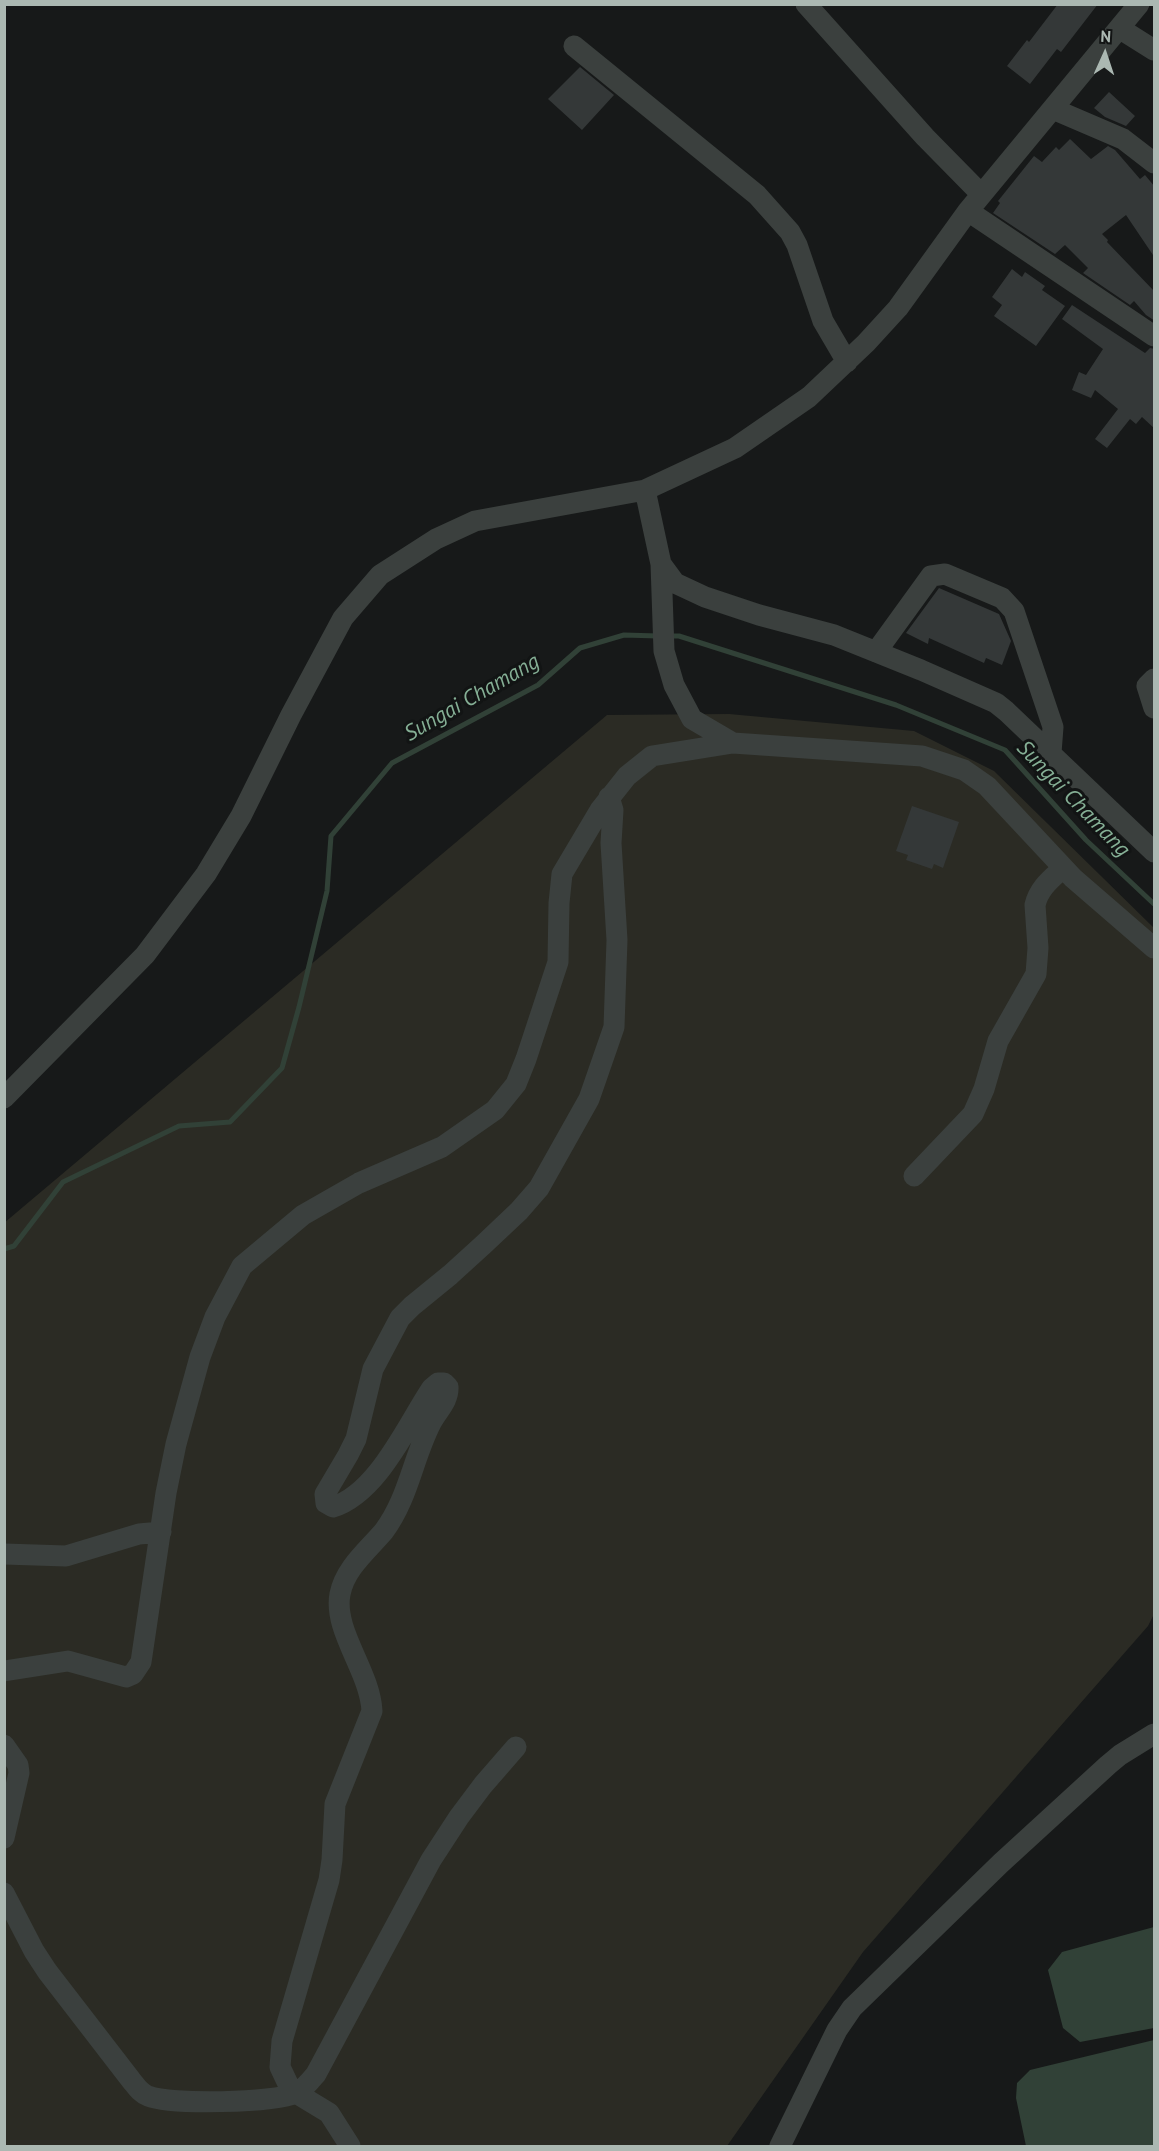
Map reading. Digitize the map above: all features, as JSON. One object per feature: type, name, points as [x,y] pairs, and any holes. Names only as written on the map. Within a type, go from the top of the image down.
[{"type":"street","points":[[806,4],[911,121],[981,194]]},
{"type":"street","points":[[4,1098],[145,955],[207,874],[241,816],[291,715],[343,618],[380,574],[436,539],[475,521],[645,490],[735,448],[808,397],[847,362],[898,308],[981,194],[1138,5]]},
{"type":"street","points":[[1119,28],[1155,50]]},
{"type":"street","points":[[574,46],[757,195],[790,232],[797,245],[823,321],[847,362]]},
{"type":"street","points":[[1053,109],[1123,139],[1155,163]]},
{"type":"street","points":[[968,211],[1155,336]]},
{"type":"street","points":[[645,490],[660,564],[664,651],[674,685],[692,719],[733,743]]},
{"type":"street","points":[[660,564],[675,583],[705,597],[759,615],[834,635],[996,703],[1155,852]]},
{"type":"street","points":[[876,652],[931,576],[945,574],[1002,598],[1014,611],[1053,727],[1051,753]]},
{"type":"street","points":[[1155,679],[1147,686],[1155,708]]},
{"type":"street","points":[[4,1671],[68,1661],[115,1675],[126,1677],[133,1674],[141,1662],[166,1493],[188,1398],[215,1317],[242,1266],[303,1215],[359,1183],[442,1147],[495,1110],[516,1084],[558,962],[562,874],[609,798],[627,776],[652,756],[733,743],[922,756],[943,761],[964,770],[987,786],[1063,868],[1101,904],[1155,948]]},
{"type":"street","points":[[350,2146],[329,2113],[296,2093],[290,2086],[280,2067],[282,2042],[329,1880],[335,1804],[372,1711],[363,1674],[339,1617],[340,1593],[354,1565],[384,1531],[400,1504],[426,1432],[446,1400],[448,1387],[444,1383],[438,1383],[432,1388],[388,1458],[358,1494],[345,1503],[333,1507],[326,1503],[325,1494],[356,1439],[373,1369],[400,1318],[475,1253],[539,1188],[589,1099],[614,1028],[617,940],[611,843],[613,810],[609,798]]},
{"type":"street","points":[[914,1176],[968,1118],[978,1104],[998,1041],[1036,974],[1038,961],[1035,904],[1037,897],[1043,887],[1063,868]]},
{"type":"street","points":[[4,1554],[31,1557],[66,1556],[139,1534],[161,1532]]},
{"type":"street","points":[[780,2146],[837,2030],[852,2008],[1001,1863],[1114,1760],[1155,1734]]},
{"type":"street","points":[[4,1745],[18,1765],[19,1773],[4,1838]]},
{"type":"street","points":[[4,1893],[47,1971],[145,2095],[170,2101],[229,2101],[262,2100],[296,2093],[316,2074],[431,1860],[483,1785],[516,1747]]},
{"type":"shaded area","points":[[729,714],[914,731],[994,771],[1154,928],[1154,1614],[1148,1626],[863,1952],[727,2146],[5,2146],[4,1223],[607,715]]},
{"type":"shaded area","points":[[1154,1927],[1154,2028],[1080,2042],[1063,2028],[1048,1970],[1062,1952]]},
{"type":"shaded area","points":[[1154,2040],[1154,2146],[1026,2146],[1016,2098],[1017,2083],[1030,2070]]},
{"type":"building","points":[[1058,4],[1098,4],[1061,52],[1057,49],[1030,84],[1007,66]]},
{"type":"building","points":[[580,67],[614,95],[582,130],[548,99]]},
{"type":"building","points":[[1109,92],[1135,116],[1126,126],[1105,117],[1094,108]]},
{"type":"building","points":[[1070,139],[1091,159],[1108,146],[1115,150],[1140,179],[1145,175],[1155,187],[1155,258],[1126,215],[1102,234],[1155,292],[1155,321],[1146,315],[1134,301],[1130,305],[1083,273],[1088,268],[1065,245],[1055,254],[993,213],[1000,203],[998,201],[1034,156],[1042,162],[1056,147],[1059,150]]},
{"type":"building","points":[[1012,269],[1022,277],[1025,272],[1045,286],[1042,290],[1065,306],[1036,346],[994,316],[1002,305],[992,297]]},
{"type":"building","points":[[1072,305],[1145,353],[1150,348],[1155,349],[1155,429],[1142,417],[1136,424],[1130,419],[1107,448],[1095,439],[1118,409],[1095,390],[1091,398],[1072,390],[1079,372],[1086,375],[1103,349],[1062,319]]},
{"type":"building","points":[[939,588],[999,614],[1011,641],[1002,665],[986,658],[984,663],[929,638],[928,644],[906,633]]},
{"type":"building","points":[[912,806],[959,822],[943,868],[934,864],[932,869],[906,860],[908,855],[896,851]]},
{"type":"waterway","name":"Sungai Chamang","points":[[4,1249],[14,1246],[63,1182],[179,1126],[230,1122],[282,1068],[327,891],[331,836],[392,763],[538,685],[580,648],[624,635],[658,636]]},
{"type":"waterway","name":"Sungai Chamang","points":[[667,636],[679,636],[896,705],[1005,750],[1086,840],[1154,904]]}]
